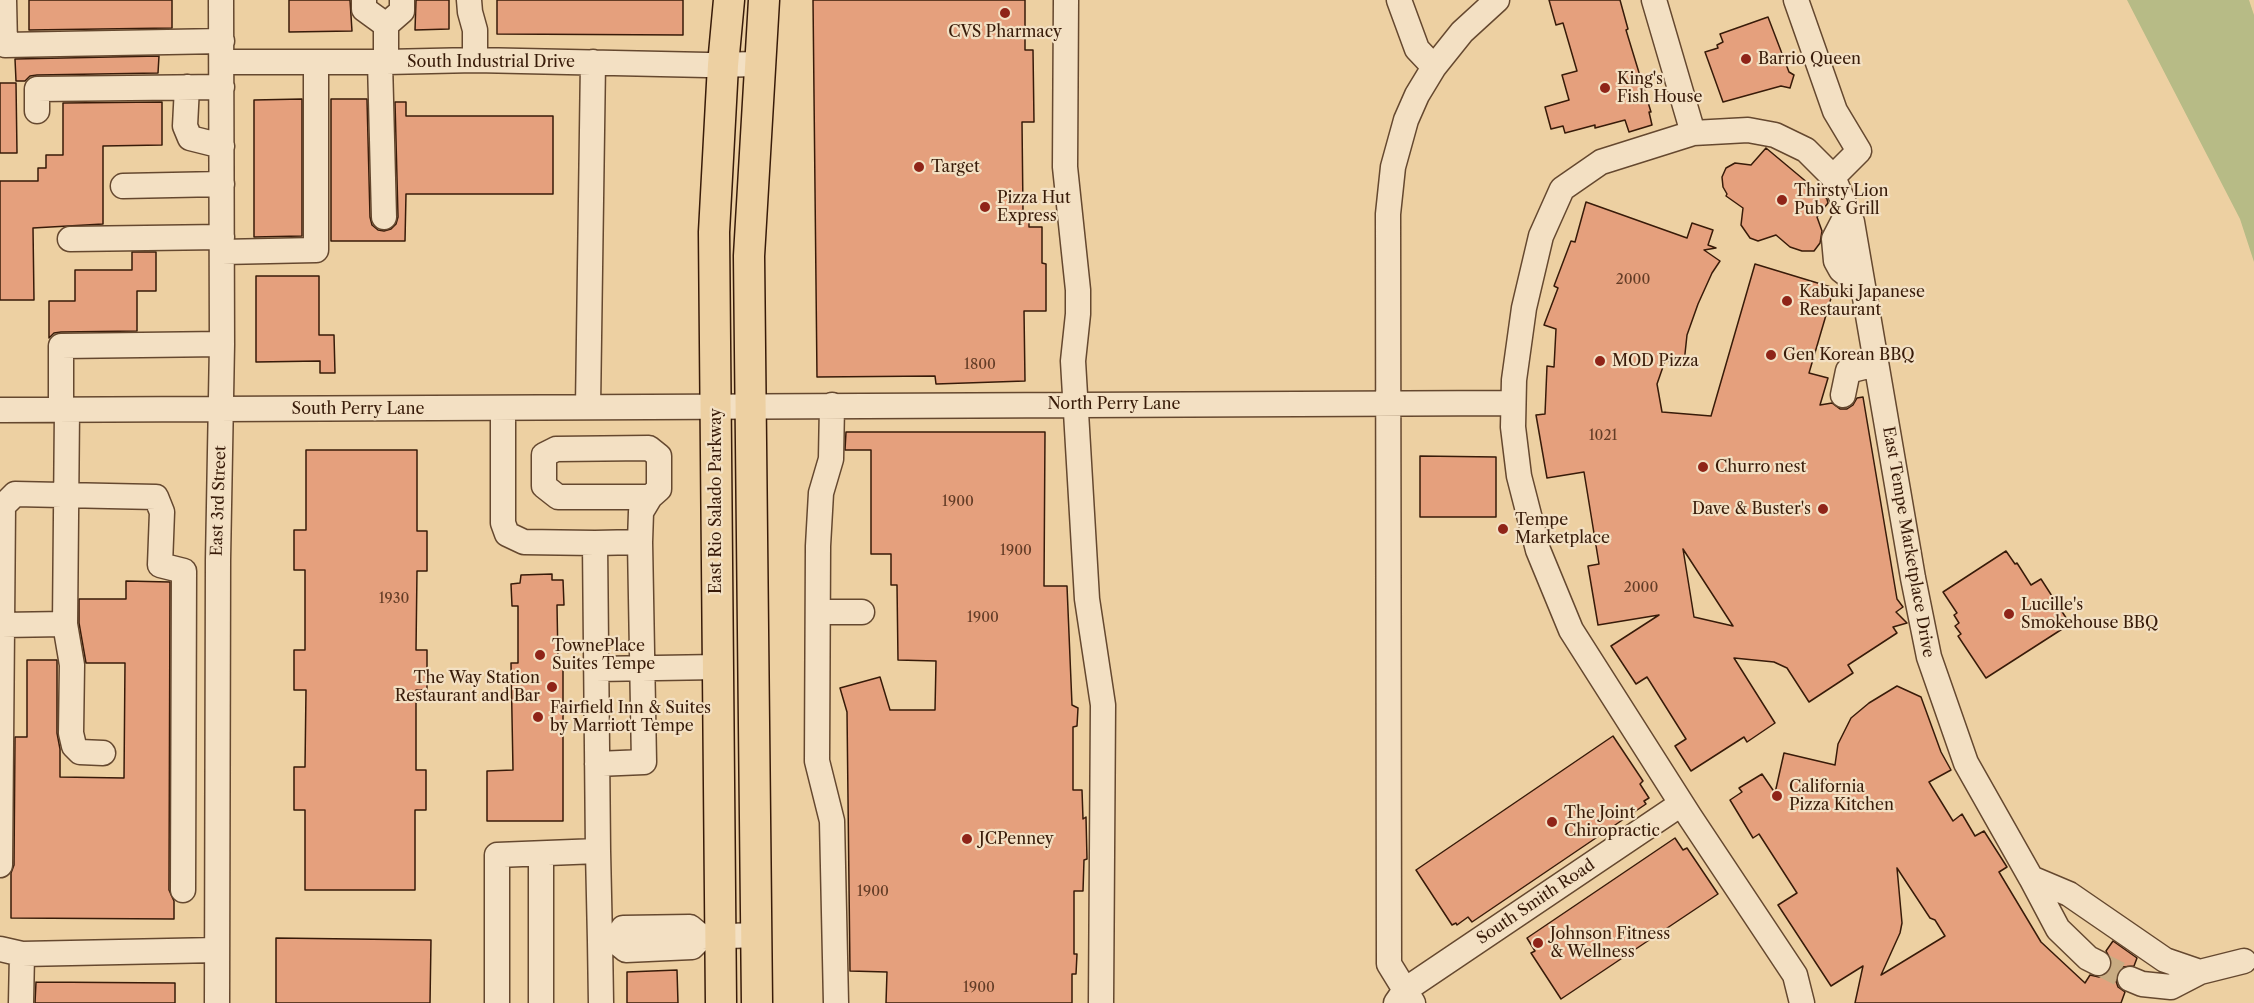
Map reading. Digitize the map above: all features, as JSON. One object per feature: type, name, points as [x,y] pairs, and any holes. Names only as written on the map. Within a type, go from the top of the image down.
[{"type":"main road","name":"East Rio Salado Parkway","points":[[721,1003],[711,937],[717,667],[714,232],[729,0]]},
{"type":"main road","name":"East Rio Salado Parkway","points":[[758,1003],[748,256],[764,0]]},
{"type":"street","name":"South Industrial Drive","points":[[4,0],[4,45],[222,52],[316,62],[475,60],[761,64]]},
{"type":"street","name":"East 3rd Street","points":[[217,1003],[218,572],[222,409],[221,0]]},
{"type":"street","points":[[364,0],[364,9],[386,25]]},
{"type":"street","points":[[384,217],[383,62],[386,25],[402,11],[402,0]]},
{"type":"street","points":[[469,0],[475,30],[475,60]]},
{"type":"street","points":[[1066,0],[1065,167],[1077,273],[1078,314],[1073,361],[1088,599],[1103,705],[1101,1003]]},
{"type":"street","points":[[1399,0],[1417,49],[1434,68]]},
{"type":"street","points":[[1405,999],[1389,964],[1388,214],[1393,167],[1406,120],[1417,95],[1434,68],[1462,32],[1497,0]]},
{"type":"street","points":[[1654,0],[1692,133]]},
{"type":"street","points":[[1796,0],[1835,111],[1859,151],[1833,177]]},
{"type":"street","points":[[70,239],[316,250],[316,62]]},
{"type":"street","points":[[588,407],[593,62]]},
{"type":"street","points":[[187,87],[185,126],[190,138],[222,146]]},
{"type":"street","points":[[37,111],[37,89],[222,87]]},
{"type":"street","name":"East Tempe Marketplace Drive","points":[[1802,1003],[1795,975],[1681,804],[1571,630],[1538,550],[1520,476],[1513,427],[1517,354],[1529,283],[1541,236],[1562,189],[1601,162],[1692,133],[1748,130],[1775,135],[1806,150],[1833,177],[1852,222],[1912,578],[1929,657],[1966,763],[2058,929],[2088,958],[2098,963]]},
{"type":"street","points":[[123,186],[222,184]]},
{"type":"street","points":[[103,753],[80,752],[74,746],[71,733],[72,665],[65,624],[67,495],[61,346],[222,344]]},
{"type":"street","points":[[1843,395],[1848,371],[1876,364]]},
{"type":"street","name":"North Perry Lane","points":[[716,406],[1513,403]]},
{"type":"street","points":[[832,405],[831,459],[821,493],[817,761],[832,821],[836,1003]]},
{"type":"street","name":"South Perry Lane","points":[[0,410],[716,406]]},
{"type":"street","points":[[503,408],[503,523],[507,534],[524,543],[640,542]]},
{"type":"street","points":[[597,764],[644,762],[641,512],[650,497],[659,489],[659,456],[649,448],[556,449],[544,455],[544,486],[558,497],[650,497]]},
{"type":"street","points":[[0,865],[3,506],[15,494],[156,497],[162,512],[160,565],[184,571],[183,890]]},
{"type":"street","points":[[595,543],[598,852],[608,941],[602,1003]]},
{"type":"street","points":[[818,612],[862,612]]},
{"type":"street","points":[[2,625],[65,624]]},
{"type":"street","points":[[596,669],[717,667]]},
{"type":"street","name":"South Smith Road","points":[[1405,999],[1681,804]]},
{"type":"street","points":[[497,1003],[497,855],[598,852]]},
{"type":"street","points":[[541,854],[541,1003]]},
{"type":"street","points":[[2031,878],[2069,894],[2165,960],[2200,972]]},
{"type":"street","points":[[608,941],[623,928],[690,927],[711,937],[756,935]]},
{"type":"street","points":[[21,1003],[11,952],[217,950]]},
{"type":"street","points":[[2130,979],[2142,984],[2171,987],[2200,972],[2244,962]]},
{"type":"green space","points":[[2127,0],[2249,0],[2254,15],[2254,262],[2240,219]]},
{"type":"building","points":[[29,0],[172,0],[172,28],[29,30]]},
{"type":"building","points":[[289,0],[350,0],[352,31],[289,32]]},
{"type":"building","points":[[416,0],[449,0],[449,29],[415,30]]},
{"type":"building","points":[[497,0],[683,0],[683,35],[497,34]]},
{"type":"building","name":"Target","points":[[813,0],[1025,0],[1025,50],[1033,50],[1034,122],[1022,122],[1023,212],[1029,212],[1029,227],[1042,227],[1042,263],[1046,264],[1046,311],[1024,311],[1025,381],[936,384],[935,376],[817,377]]},
{"type":"building","points":[[1549,0],[1620,0],[1628,29],[1626,30],[1651,112],[1649,112],[1652,125],[1629,132],[1625,120],[1565,133],[1563,126],[1551,129],[1545,107],[1569,100],[1562,75],[1577,71],[1563,23],[1556,25]]},
{"type":"building","name":"Barrio Queen","points":[[1768,17],[1789,72],[1794,75],[1790,88],[1781,86],[1723,102],[1705,52],[1718,48],[1717,45],[1723,42],[1720,34]]},
{"type":"building","points":[[159,56],[158,73],[37,75],[30,76],[25,81],[16,81],[15,59]]},
{"type":"building","points":[[0,83],[16,83],[17,153],[0,153]]},
{"type":"building","points":[[302,99],[302,236],[254,237],[254,100]]},
{"type":"building","points":[[331,99],[367,99],[370,217],[372,225],[378,230],[391,229],[398,217],[395,102],[406,102],[406,116],[553,116],[553,194],[406,194],[405,241],[331,241]]},
{"type":"building","points":[[162,102],[162,145],[103,146],[103,224],[33,228],[34,300],[0,300],[0,181],[38,181],[38,168],[46,168],[46,155],[63,155],[63,103]]},
{"type":"building","name":"Thirsty Lion Pub & Grill","points":[[1766,148],[1827,199],[1828,203],[1817,217],[1822,231],[1820,243],[1814,251],[1802,251],[1790,247],[1776,235],[1758,241],[1750,238],[1741,225],[1743,208],[1726,196],[1722,177],[1726,168],[1735,163],[1751,165]]},
{"type":"building","points":[[1586,202],[1687,238],[1692,223],[1713,230],[1708,245],[1716,248],[1704,250],[1720,261],[1698,304],[1687,335],[1684,363],[1665,361],[1657,384],[1662,412],[1711,416],[1755,264],[1834,288],[1809,373],[1828,378],[1820,405],[1832,403],[1840,409],[1847,409],[1857,398],[1863,397],[1897,599],[1903,607],[1896,612],[1907,623],[1893,627],[1897,633],[1848,665],[1853,673],[1809,702],[1787,668],[1774,662],[1734,658],[1775,723],[1747,742],[1744,737],[1691,771],[1675,746],[1686,739],[1647,677],[1636,684],[1611,646],[1659,615],[1598,625],[1588,566],[1599,564],[1584,472],[1547,478],[1536,415],[1545,414],[1547,366],[1554,367],[1556,329],[1544,325],[1558,288],[1554,286],[1571,241],[1575,242]],"holes":[[[1683,549],[1733,626],[1694,617]]]},
{"type":"building","points":[[132,252],[156,252],[156,291],[137,291],[137,331],[61,332],[54,333],[49,338],[49,301],[75,301],[75,270],[132,270]]},
{"type":"building","points":[[256,276],[319,276],[319,335],[334,335],[335,373],[320,373],[320,361],[256,362]]},
{"type":"building","points":[[846,432],[1045,432],[1044,586],[1067,586],[1072,705],[1078,708],[1077,726],[1073,727],[1073,790],[1082,790],[1083,819],[1086,817],[1087,859],[1084,860],[1083,891],[1074,891],[1074,954],[1077,954],[1076,974],[1072,974],[1072,1003],[886,1003],[887,972],[850,971],[847,712],[840,688],[880,677],[890,710],[935,710],[936,661],[898,660],[897,585],[891,585],[891,554],[871,554],[871,450],[845,450]]},
{"type":"building","points":[[306,450],[417,450],[417,531],[427,531],[427,571],[417,571],[416,650],[427,650],[427,690],[416,690],[416,770],[426,770],[426,810],[415,810],[415,890],[305,890],[305,810],[294,810],[294,767],[305,767],[306,690],[294,690],[294,650],[305,650],[305,570],[294,570],[294,530],[306,530]]},
{"type":"building","points":[[1420,456],[1496,457],[1496,517],[1420,517]]},
{"type":"building","name":"Lucille's Smokehouse BBQ","points":[[2006,551],[2031,585],[2041,579],[2070,624],[1986,678],[1958,636],[1961,634],[1955,626],[1959,623],[1954,615],[1957,613],[1943,592]]},
{"type":"building","name":"Fairfield Inn & Suites by Marriott Tempe","points":[[552,574],[552,580],[563,580],[564,605],[557,605],[558,662],[563,662],[563,821],[487,821],[487,771],[513,770],[511,663],[518,663],[518,606],[512,606],[511,584],[520,583],[521,575]]},
{"type":"building","points":[[126,581],[170,582],[169,890],[174,901],[174,919],[11,918],[11,873],[14,865],[15,737],[27,737],[27,660],[57,660],[57,733],[60,749],[60,777],[124,778],[125,663],[86,663],[79,623],[79,599],[126,599]]},
{"type":"building","points":[[1897,686],[1921,697],[1941,752],[1951,770],[1929,782],[1953,821],[1962,814],[1975,836],[1984,831],[2007,867],[1999,872],[2041,942],[2085,983],[2090,975],[2099,977],[2110,970],[2112,962],[2106,951],[2113,941],[2137,958],[2134,966],[2122,967],[2117,974],[2118,987],[2125,992],[2121,1003],[1855,1003],[1863,966],[1831,986],[1778,905],[1797,893],[1759,834],[1753,838],[1730,800],[1742,792],[1739,788],[1762,774],[1775,793],[1784,753],[1835,765],[1838,744],[1851,718],[1869,703]],"holes":[[[1897,868],[1930,918],[1935,920],[1945,936],[1881,975],[1900,933],[1902,923]]]},
{"type":"building","points":[[1613,736],[1643,781],[1640,784],[1649,798],[1644,801],[1646,804],[1472,922],[1468,917],[1457,925],[1456,923],[1452,925],[1416,870]]},
{"type":"building","points":[[1675,838],[1683,850],[1687,848],[1718,894],[1561,999],[1531,953],[1535,951],[1527,938]]},
{"type":"building","points":[[276,938],[431,940],[430,1003],[276,1003]]},
{"type":"building","points":[[677,970],[678,1003],[627,1003],[627,972]]},
{"type":"building","points":[[36,982],[175,983],[175,1003],[35,1003]]},
{"type":"tunnel","points":[[2098,963],[2130,979]]},
{"type":"place","name":"CVS Pharmacy","points":[[1005,13]]},
{"type":"place","name":"Barrio Queen","points":[[1746,59]]},
{"type":"place","name":"King's Fish House","points":[[1605,88]]},
{"type":"place","name":"Target","points":[[919,167]]},
{"type":"place","name":"Thirsty Lion Pub & Grill","points":[[1782,200]]},
{"type":"place","name":"Pizza Hut Express","points":[[985,207]]},
{"type":"place","name":"Kabuki Japanese Restaurant","points":[[1787,301]]},
{"type":"place","name":"Gen Korean BBQ","points":[[1771,355]]},
{"type":"place","name":"MOD Pizza","points":[[1600,361]]},
{"type":"place","name":"Churro nest","points":[[1703,467]]},
{"type":"place","name":"Dave & Buster's","points":[[1823,509]]},
{"type":"place","name":"Tempe Marketplace","points":[[1503,529]]},
{"type":"place","name":"Lucille's Smokehouse BBQ","points":[[2009,614]]},
{"type":"place","name":"TownePlace Suites Tempe","points":[[540,655]]},
{"type":"place","name":"The Way Station Restaurant and Bar","points":[[552,687]]},
{"type":"place","name":"Fairfield Inn & Suites by Marriott Tempe","points":[[538,717]]},
{"type":"place","name":"California Pizza Kitchen","points":[[1777,796]]},
{"type":"place","name":"The Joint Chiropractic","points":[[1552,822]]},
{"type":"place","name":"JCPenney","points":[[967,839]]},
{"type":"place","name":"Johnson Fitness & Wellness","points":[[1538,943]]}]
